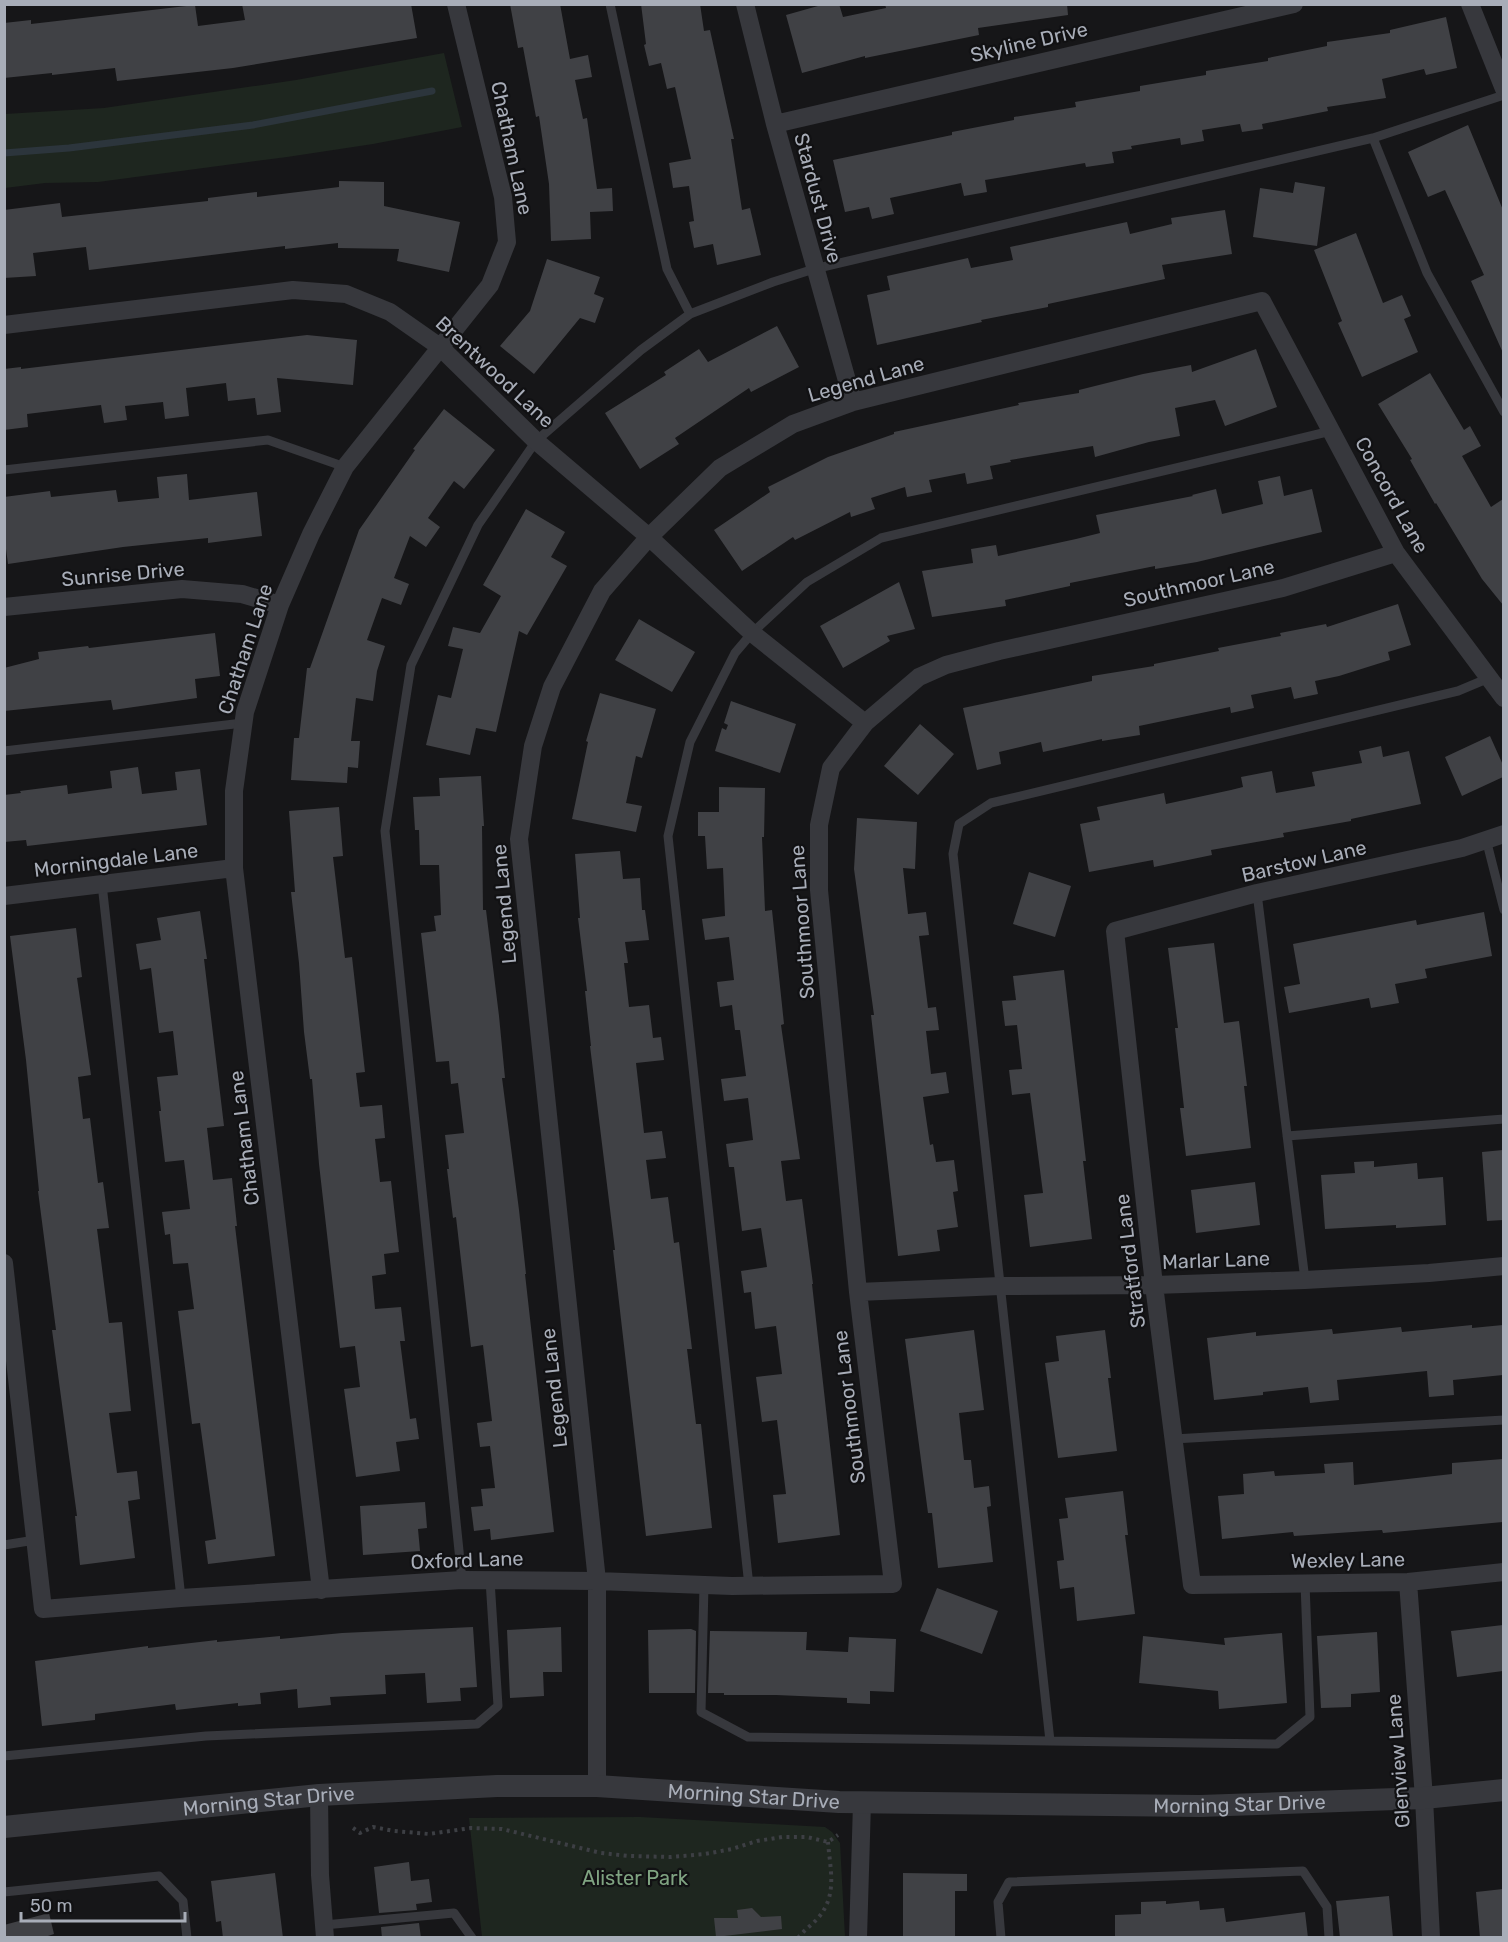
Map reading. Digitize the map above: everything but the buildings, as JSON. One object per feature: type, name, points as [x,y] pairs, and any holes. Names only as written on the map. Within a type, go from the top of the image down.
[{"type":"street","name":"Chatham Lane","points":[[321,1590],[234,868],[234,791],[244,712],[280,605],[311,534],[345,467],[490,285],[507,242],[503,197],[456,4]]},
{"type":"street","name":"Stardust Drive","points":[[745,4],[775,124],[852,402]]},
{"type":"street","name":"Skyline Drive","points":[[775,124],[1294,4]]},
{"type":"street","points":[[1470,4],[1503,89]]},
{"type":"street","name":"Brentwood Lane","points":[[4,325],[293,290],[346,294],[390,312],[440,347],[536,441],[650,537],[752,633],[865,723]]},
{"type":"street","name":"Legend Lane","points":[[597,1786],[597,1581],[519,838],[534,746],[552,687],[602,591],[650,537],[720,468],[793,424],[852,402],[1262,301]]},
{"type":"street","name":"Concord Lane","points":[[1262,301],[1396,553],[1503,698]]},
{"type":"street","name":"Southmoor Lane","points":[[893,1584],[858,1292],[819,890],[819,825],[831,768],[865,723],[919,677],[946,665],[999,651],[1283,588],[1396,553]]},
{"type":"street","name":"Sunrise Drive","points":[[4,607],[182,589],[242,594],[280,605]]},
{"type":"street","name":"Barstow Lane","points":[[1115,931],[1257,893],[1409,861],[1495,837]]},
{"type":"street","name":"Morningdale Lane","points":[[4,896],[234,868]]},
{"type":"street","name":"Stratford Lane","points":[[1115,931],[1154,1285],[1192,1585]]},
{"type":"street","points":[[4,1263],[35,1540]]},
{"type":"street","name":"Marlar Lane","points":[[858,1292],[1000,1286],[1154,1285],[1305,1280],[1430,1273],[1503,1266]]},
{"type":"street","name":"Oxford Lane","points":[[35,1540],[43,1609],[462,1580],[597,1581],[749,1586],[893,1584]]},
{"type":"street","name":"Wexley Lane","points":[[1192,1585],[1408,1582],[1503,1572]]},
{"type":"street","name":"Glenview Lane","points":[[1408,1582],[1424,1798],[1431,1938]]},
{"type":"street","name":"Morning Star Drive","points":[[4,1827],[319,1795],[497,1786],[597,1786],[862,1803],[1200,1806],[1424,1798],[1503,1790]]},
{"type":"street","points":[[319,1795],[320,1875],[324,1931]]},
{"type":"street","points":[[858,1938],[862,1803]]},
{"type":"lane","points":[[610,4],[667,269],[690,314]]},
{"type":"lane","points":[[462,1580],[385,831],[411,665],[478,525],[536,441],[641,350],[690,314],[773,282],[814,269],[1373,138],[1503,95]]},
{"type":"lane","points":[[1373,138],[1427,273],[1503,412]]},
{"type":"lane","points":[[749,1586],[668,836],[690,742],[735,653],[752,633],[807,582],[881,538],[1331,431]]},
{"type":"lane","points":[[4,470],[268,440],[345,467]]},
{"type":"lane","points":[[1050,1741],[953,855],[959,824],[991,803],[1458,692],[1489,678]]},
{"type":"lane","points":[[4,751],[243,723]]},
{"type":"lane","points":[[1495,837],[1503,910]]},
{"type":"lane","points":[[102,884],[181,1598]]},
{"type":"lane","points":[[1257,893],[1305,1280]]},
{"type":"lane","points":[[1287,1136],[1503,1119]]},
{"type":"lane","points":[[1174,1439],[1503,1420]]},
{"type":"lane","points":[[4,1545],[35,1540]]},
{"type":"lane","points":[[4,1756],[206,1736],[477,1724],[498,1706],[490,1580]]},
{"type":"lane","points":[[704,1585],[700,1712],[748,1737],[1277,1744],[1310,1717],[1305,1583]]},
{"type":"lane","points":[[1001,1938],[998,1902],[1009,1882],[1303,1872],[1327,1906],[1329,1938]]},
{"type":"lane","points":[[4,1892],[159,1876],[183,1901],[187,1938]]},
{"type":"lane","points":[[324,1931],[454,1913],[472,1938]]},
{"type":"path","points":[[353,1828],[360,1833],[373,1827],[429,1834],[471,1828],[502,1829],[602,1853],[671,1857],[732,1850],[757,1841],[782,1837],[828,1842],[838,1835]]},
{"type":"path","points":[[798,1938],[828,1904],[833,1890],[828,1842]]},
{"type":"green space","points":[[444,53],[462,127],[287,157],[98,182],[45,183],[5,188],[5,114],[104,108],[296,80]]},
{"type":"green space","name":"Alister Park","points":[[640,1817],[825,1827],[840,1843],[845,1937],[482,1937],[469,1818]]},
{"type":"waterway","points":[[4,153],[69,148],[253,125],[432,91]]}]
